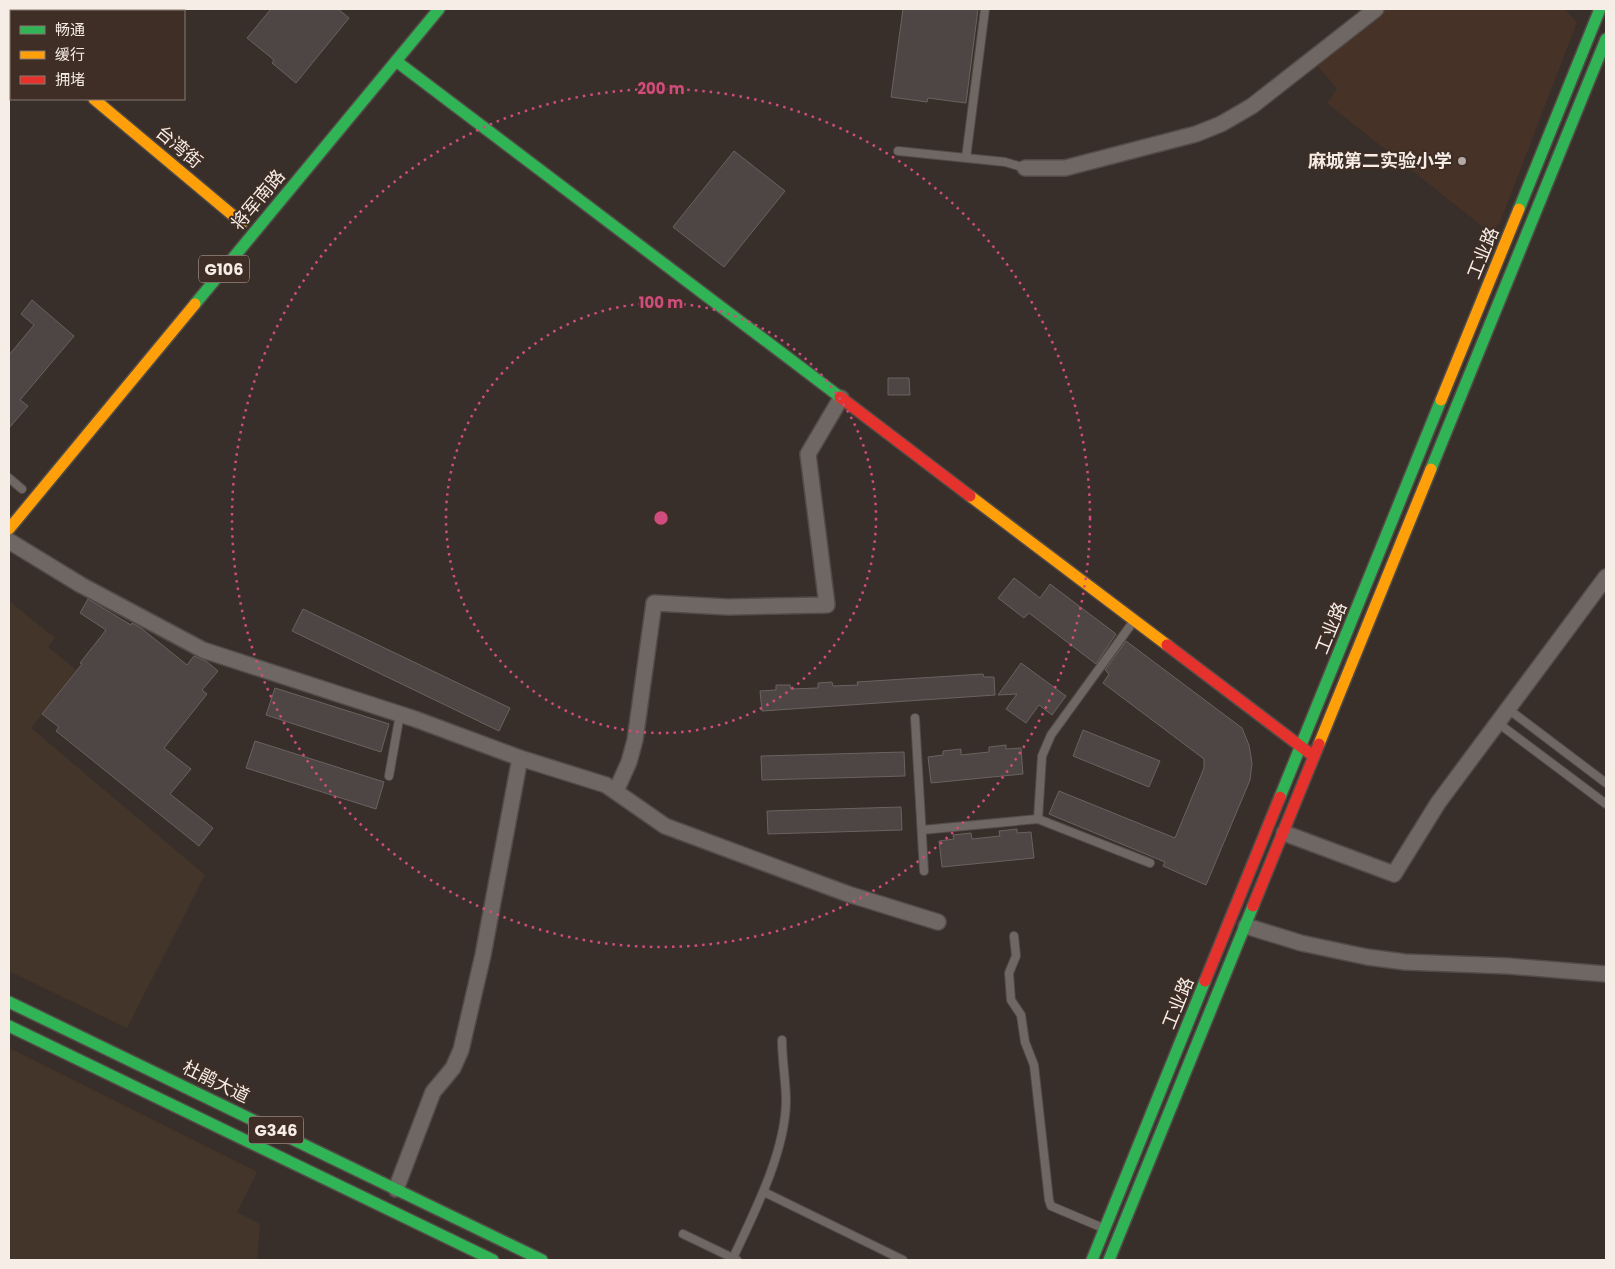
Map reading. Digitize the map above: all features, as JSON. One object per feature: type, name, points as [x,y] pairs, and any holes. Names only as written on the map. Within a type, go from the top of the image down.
[{"type":"main road","name":"将军南路","points":[[9,529],[439,9]]},
{"type":"main road","name":"工业路","points":[[1092,1260],[1302,747],[1600,9]]},
{"type":"main road","name":"工业路","points":[[1109,1260],[1606,39]]},
{"type":"main road","points":[[396,61],[1315,757]]},
{"type":"main road","name":"台湾街","points":[[95,100],[242,223]]},
{"type":"main road","points":[[12,500],[25,485]]},
{"type":"main road","name":"杜鹃大道","points":[[9,1002],[542,1260]]},
{"type":"main road","name":"G346","points":[[9,1026],[493,1260]]},
{"type":"street","points":[[1025,168],[1065,168],[1187,136],[1221,124],[1252,106],[1376,9]]},
{"type":"street","points":[[616,791],[629,762],[635,740],[654,603],[728,607],[827,605],[808,454],[841,398]]},
{"type":"street","points":[[9,541],[81,586],[203,650],[400,714],[520,758],[606,784],[665,826],[848,894],[938,922]]},
{"type":"street","points":[[1284,834],[1394,874],[1438,803],[1606,577]]},
{"type":"street","points":[[396,1188],[433,1092],[453,1068],[461,1050],[483,955],[520,758]]},
{"type":"street","points":[[1246,926],[1301,943],[1367,957],[1405,962],[1508,966],[1606,974]]},
{"type":"lane","points":[[966,158],[985,9]]},
{"type":"lane","points":[[898,151],[1005,162],[1025,168]]},
{"type":"lane","points":[[9,478],[25,485]]},
{"type":"lane","points":[[1038,819],[1042,756],[1051,735],[1134,620]]},
{"type":"lane","points":[[1508,709],[1606,783]]},
{"type":"lane","points":[[389,776],[400,714]]},
{"type":"lane","points":[[915,718],[924,871]]},
{"type":"lane","points":[[1498,723],[1606,804]]},
{"type":"lane","points":[[922,830],[1038,819],[1150,863]]},
{"type":"lane","points":[[1014,936],[1016,956],[1009,979],[1011,1000],[1021,1015],[1025,1042],[1034,1065],[1049,1200],[1051,1206],[1105,1229]]},
{"type":"lane","points":[[683,1234],[735,1259],[764,1192],[784,1120],[786,1101],[782,1040]]},
{"type":"lane","points":[[764,1192],[903,1260]]},
{"type":"shaded area","name":"麻城第二实验小学","points":[[1387,9],[1564,9],[1577,22],[1501,220],[1492,234],[1327,103],[1337,89],[1318,66]]},
{"type":"shaded area","points":[[9,601],[55,638],[48,647],[76,670],[31,728],[205,875],[127,1028],[9,971]]},
{"type":"shaded area","points":[[9,1048],[257,1172],[237,1212],[260,1224],[257,1260],[9,1260]]},
{"type":"building","points":[[271,9],[338,9],[349,18],[296,83],[272,63],[274,60],[247,38]]},
{"type":"building","points":[[903,9],[978,9],[966,103],[928,98],[927,102],[891,97]]},
{"type":"building","points":[[734,151],[785,191],[724,267],[673,227]]},
{"type":"building","points":[[32,300],[74,336],[20,400],[28,406],[9,428],[9,355],[34,325],[21,314]]},
{"type":"building","points":[[888,378],[909,378],[910,395],[888,395]]},
{"type":"building","points":[[1014,578],[1040,598],[1050,584],[1116,634],[1096,664],[1029,613],[1024,618],[998,598]]},
{"type":"building","points":[[88,599],[131,625],[132,623],[141,628],[187,665],[194,656],[206,661],[218,671],[202,690],[207,694],[164,748],[191,769],[170,794],[213,828],[199,846],[56,731],[59,727],[42,714],[82,664],[80,663],[106,630],[80,613]]},
{"type":"building","points":[[303,609],[510,708],[499,731],[292,631]]},
{"type":"building","points":[[1126,641],[1242,728],[1249,745],[1252,763],[1250,780],[1206,885],[1163,866],[1165,862],[1049,814],[1059,791],[1175,838],[1204,768],[1204,759],[1103,683],[1109,674],[1105,670]]},
{"type":"building","points":[[1021,663],[1066,696],[1052,715],[1039,705],[1026,723],[1006,709],[1017,694],[998,695]]},
{"type":"building","points":[[983,674],[984,677],[994,677],[995,695],[762,711],[760,691],[776,690],[776,685],[790,685],[791,689],[818,688],[818,683],[832,682],[833,686],[858,685],[857,682]]},
{"type":"building","points":[[275,688],[389,724],[381,752],[266,715]]},
{"type":"building","points":[[1083,730],[1160,761],[1149,787],[1073,756]]},
{"type":"building","points":[[255,741],[384,782],[376,809],[246,768]]},
{"type":"building","points":[[1006,745],[1006,749],[1021,748],[1023,774],[931,783],[928,757],[943,755],[943,751],[961,749],[961,755],[989,752],[989,747]]},
{"type":"building","points":[[904,752],[905,776],[762,780],[761,756]]},
{"type":"building","points":[[901,807],[902,830],[768,834],[767,811]]},
{"type":"building","points":[[1017,829],[1017,833],[1031,832],[1034,858],[942,867],[939,841],[954,839],[953,835],[971,833],[972,839],[1000,836],[999,831]]},
{"type":"traffic: fast","points":[[195,304],[439,9]]},
{"type":"traffic: fast","points":[[1519,209],[1600,9]]},
{"type":"traffic: fast","points":[[1431,469],[1606,39]]},
{"type":"traffic: fast","points":[[396,61],[840,397]]},
{"type":"traffic: fast","points":[[1280,797],[1441,400]]},
{"type":"traffic: fast","points":[[1109,1260],[1253,906]]},
{"type":"traffic: fast","points":[[1092,1260],[1205,981]]},
{"type":"traffic: fast","points":[[9,1002],[542,1260]]},
{"type":"traffic: fast","points":[[9,1026],[493,1260]]},
{"type":"traffic: slow","points":[[95,100],[242,223]]},
{"type":"traffic: slow","points":[[1441,400],[1519,209]]},
{"type":"traffic: slow","points":[[9,529],[195,304]]},
{"type":"traffic: slow","points":[[1319,744],[1431,469]]},
{"type":"traffic: slow","points":[[970,496],[1167,645]]},
{"type":"traffic: jam","points":[[840,397],[970,496]]},
{"type":"traffic: jam","points":[[1167,645],[1312,755]]},
{"type":"traffic: jam","points":[[1253,906],[1319,744]]},
{"type":"traffic: jam","points":[[1205,981],[1280,797]]},
{"type":"place","name":"麻城第二实验小学","points":[[1462,161]]}]
